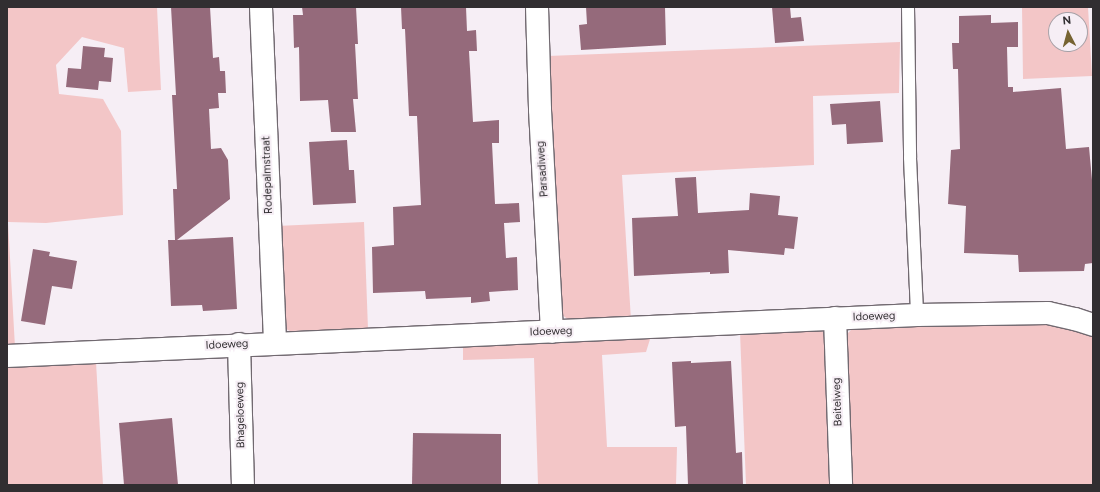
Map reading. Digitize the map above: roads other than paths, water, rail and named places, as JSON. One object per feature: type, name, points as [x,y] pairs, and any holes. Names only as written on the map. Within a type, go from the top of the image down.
[{"type":"street","name":"Rodepalmstraat","points":[[261,7],[275,343]]},
{"type":"street","name":"Parsadiweg","points":[[537,7],[540,110],[552,332]]},
{"type":"street","name":"Idoeweg","points":[[7,356],[239,344],[552,332],[917,315],[1048,313],[1075,319],[1093,326]]},
{"type":"street","name":"Beitelweg","points":[[835,318],[841,485]]},
{"type":"street","name":"Bhageloeweg","points":[[239,344],[243,485]]},
{"type":"lane","points":[[908,7],[910,158],[917,315]]}]
